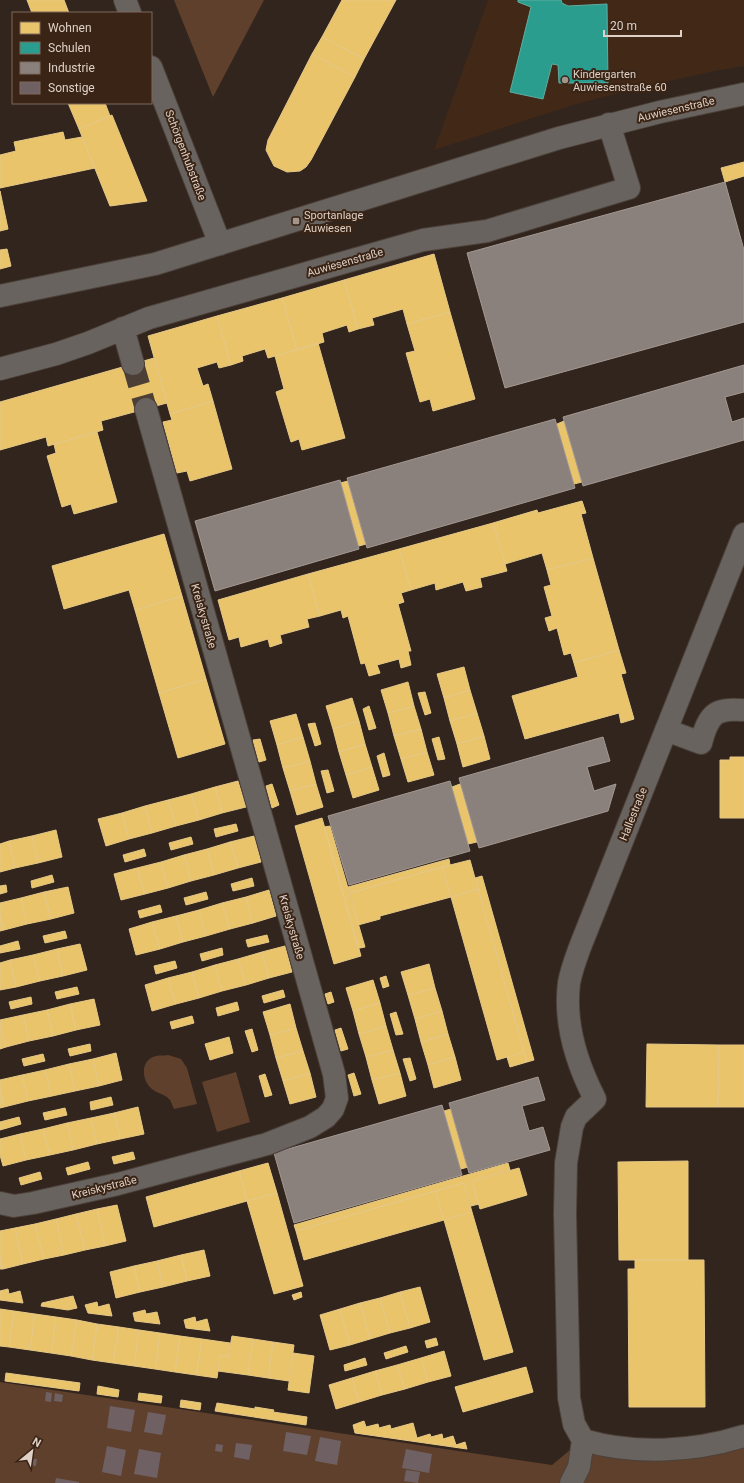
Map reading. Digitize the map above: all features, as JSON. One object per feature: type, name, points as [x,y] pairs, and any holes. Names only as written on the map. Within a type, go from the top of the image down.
[{"type":"street","points":[[125,0],[130,12]]},
{"type":"street","name":"Schörgenhubstraße","points":[[152,70],[220,244]]},
{"type":"street","name":"Auwiesenstraße","points":[[0,296],[155,264],[559,138],[609,124],[744,94]]},
{"type":"street","name":"Auwiesenstraße","points":[[0,369],[56,354],[149,318],[423,240],[486,231],[629,188],[609,124]]},
{"type":"street","points":[[123,328],[133,364]]},
{"type":"street","name":"Kreiskystraße","points":[[0,1203],[14,1206],[71,1195],[267,1144],[310,1127],[326,1117],[337,1098],[334,1074],[146,409]]},
{"type":"street","name":"Hallestraße","points":[[583,1440],[574,1424],[569,1398],[565,1171],[572,1127],[576,1117],[595,1099],[579,1062],[572,1038],[568,1007],[569,982],[580,947],[744,534]]},
{"type":"street","points":[[666,730],[701,743],[705,728],[711,718],[722,711],[742,710]]},
{"type":"street","points":[[571,1483],[579,1467],[583,1440],[599,1444],[673,1450],[699,1447],[744,1436]]},
{"type":"shaded area","points":[[174,0],[264,0],[213,97]]},
{"type":"shaded area","name":"Kindergarten Auwiesenstraße 60","points":[[488,0],[744,0],[744,66],[634,89],[573,105],[434,150]]},
{"type":"shaded area","points":[[168,1055],[181,1059],[187,1068],[197,1104],[174,1109],[169,1099],[148,1085],[144,1076],[147,1062],[156,1056]]},
{"type":"shaded area","points":[[236,1072],[250,1122],[217,1132],[202,1082]]},
{"type":"shaded area","points":[[0,1382],[552,1465],[576,1445],[566,1483],[0,1483]]},
{"type":"shaded area","points":[[744,1442],[744,1483],[576,1483],[588,1450]]},
{"type":"building: Wohnen","points":[[27,0],[64,0],[69,12],[32,12]]},
{"type":"building: Wohnen","points":[[342,0],[396,0],[364,59],[322,37]]},
{"type":"building: Wohnen","points":[[322,37],[364,59],[355,77],[312,54]]},
{"type":"building: Wohnen","points":[[312,54],[355,77],[306,167],[300,171],[287,172],[274,166],[266,150],[268,140]]},
{"type":"building: Wohnen","points":[[68,104],[105,104],[110,116],[79,129]]},
{"type":"building: Wohnen","points":[[112,115],[147,201],[110,206],[79,129]]},
{"type":"building: Wohnen","points":[[63,132],[65,140],[82,137],[95,168],[0,188],[0,155],[16,151],[14,142]]},
{"type":"building: Wohnen","points":[[744,162],[744,176],[725,182],[721,168]]},
{"type":"building: Wohnen","points":[[0,191],[8,229],[0,231]]},
{"type":"building: Wohnen","points":[[7,249],[11,266],[0,269],[0,250]]},
{"type":"building: Wohnen","points":[[434,254],[450,312],[407,324],[403,309],[372,318],[374,325],[358,329],[344,280]]},
{"type":"building: Wohnen","points":[[344,280],[358,329],[349,332],[347,325],[322,333],[324,342],[297,350],[282,298]]},
{"type":"building: Wohnen","points":[[282,298],[297,350],[268,358],[265,349],[242,356],[243,361],[231,365],[217,316]]},
{"type":"building: Wohnen","points":[[450,312],[475,399],[433,411],[430,399],[420,402],[406,353],[415,351],[407,324]]},
{"type":"building: Wohnen","points":[[217,316],[231,365],[219,368],[217,362],[197,368],[203,386],[208,384],[213,401],[170,414],[148,336]]},
{"type":"building: Wohnen","points":[[318,343],[345,438],[302,450],[299,439],[291,442],[276,392],[284,389],[275,356]]},
{"type":"building: Wohnen","points":[[154,358],[167,403],[101,421],[103,430],[48,446],[46,437],[0,450],[0,402]]},
{"type":"building: Wohnen","points":[[213,401],[232,469],[190,481],[187,471],[177,473],[163,422],[172,420],[170,414]]},
{"type":"building: Wohnen","points":[[564,421],[582,482],[574,484],[557,424]]},
{"type":"building: Wohnen","points":[[97,432],[117,502],[74,514],[71,504],[62,507],[47,456],[56,453],[54,444]]},
{"type":"building: Wohnen","points":[[348,481],[366,544],[359,546],[340,483]]},
{"type":"building: Wohnen","points":[[582,501],[586,513],[581,514],[593,558],[547,570],[542,553],[505,564],[493,523],[537,510],[538,513]]},
{"type":"building: Wohnen","points":[[493,523],[507,571],[480,578],[482,587],[466,591],[463,582],[436,590],[435,583],[411,590],[399,549]]},
{"type":"building: Wohnen","points":[[164,534],[182,596],[135,610],[129,590],[64,609],[52,566]]},
{"type":"building: Wohnen","points":[[399,549],[411,590],[401,593],[404,602],[398,604],[411,651],[408,651],[411,665],[401,668],[399,659],[377,665],[380,673],[369,676],[365,663],[361,664],[348,616],[343,618],[341,610],[320,616],[308,574]]},
{"type":"building: Wohnen","points":[[593,558],[619,650],[574,663],[571,653],[564,655],[557,628],[549,631],[545,618],[552,616],[544,587],[551,585],[547,570]]},
{"type":"building: Wohnen","points":[[308,574],[320,616],[307,619],[309,627],[280,635],[282,643],[270,647],[268,639],[241,647],[239,637],[229,640],[218,600]]},
{"type":"building: Wohnen","points":[[182,596],[206,679],[159,693],[135,610]]},
{"type":"building: Wohnen","points":[[619,650],[626,673],[621,674],[634,719],[621,723],[619,713],[525,739],[512,696],[578,677],[574,663]]},
{"type":"building: Wohnen","points":[[464,667],[470,690],[444,698],[437,674]]},
{"type":"building: Wohnen","points":[[206,679],[225,744],[178,758],[159,693]]},
{"type":"building: Wohnen","points":[[408,682],[414,706],[388,713],[381,690]]},
{"type":"building: Wohnen","points":[[470,690],[477,713],[450,721],[444,698]]},
{"type":"building: Wohnen","points":[[425,692],[431,713],[425,715],[418,693]]},
{"type":"building: Wohnen","points":[[352,698],[359,721],[333,729],[326,706]]},
{"type":"building: Wohnen","points":[[369,706],[376,728],[369,730],[363,709]]},
{"type":"building: Wohnen","points":[[414,706],[421,729],[394,736],[388,713]]},
{"type":"building: Wohnen","points":[[477,713],[484,736],[457,744],[450,721]]},
{"type":"building: Wohnen","points":[[296,714],[303,737],[277,745],[270,721]]},
{"type":"building: Wohnen","points":[[359,721],[365,744],[339,752],[333,729]]},
{"type":"building: Wohnen","points":[[315,723],[321,744],[315,746],[308,724]]},
{"type":"building: Wohnen","points":[[421,729],[427,752],[401,759],[394,736]]},
{"type":"building: Wohnen","points":[[484,736],[490,759],[463,767],[457,744]]},
{"type":"building: Wohnen","points":[[303,737],[310,761],[283,768],[277,745]]},
{"type":"building: Wohnen","points":[[439,737],[445,759],[438,760],[432,739]]},
{"type":"building: Wohnen","points":[[260,739],[266,760],[259,762],[253,740]]},
{"type":"building: Wohnen","points":[[365,744],[372,767],[346,775],[339,752]]},
{"type":"building: Wohnen","points":[[427,752],[434,775],[408,782],[401,759]]},
{"type":"building: Wohnen","points":[[384,753],[390,775],[383,777],[377,756]]},
{"type":"building: Wohnen","points":[[730,757],[744,757],[744,818],[720,818],[720,760],[730,760]]},
{"type":"building: Wohnen","points":[[310,761],[316,784],[290,791],[283,768]]},
{"type":"building: Wohnen","points":[[372,767],[379,790],[353,798],[346,775]]},
{"type":"building: Wohnen","points":[[328,770],[334,791],[327,793],[321,771]]},
{"type":"building: Wohnen","points":[[238,781],[246,807],[222,813],[215,787]]},
{"type":"building: Wohnen","points":[[272,784],[279,805],[272,808],[266,786]]},
{"type":"building: Wohnen","points":[[316,784],[323,807],[297,815],[290,791]]},
{"type":"building: Wohnen","points":[[460,784],[477,842],[468,844],[452,787]]},
{"type":"building: Wohnen","points":[[215,787],[222,813],[199,820],[191,794]]},
{"type":"building: Wohnen","points":[[191,794],[199,820],[176,826],[168,800]]},
{"type":"building: Wohnen","points":[[168,800],[176,826],[152,833],[145,806]]},
{"type":"building: Wohnen","points":[[145,806],[152,833],[129,839],[122,813]]},
{"type":"building: Wohnen","points":[[122,813],[129,839],[106,846],[98,819]]},
{"type":"building: Wohnen","points":[[322,818],[361,956],[334,964],[295,826]]},
{"type":"building: Wohnen","points":[[236,824],[238,831],[216,837],[214,829]]},
{"type":"building: Wohnen","points":[[330,826],[365,947],[358,948],[324,827]]},
{"type":"building: Wohnen","points":[[56,830],[62,857],[38,863],[32,836]]},
{"type":"building: Wohnen","points":[[32,836],[38,863],[15,868],[9,841]]},
{"type":"building: Wohnen","points":[[254,836],[261,862],[238,868],[230,842]]},
{"type":"building: Wohnen","points":[[191,837],[193,844],[171,850],[169,843]]},
{"type":"building: Wohnen","points":[[9,841],[15,868],[0,872],[0,844]]},
{"type":"building: Wohnen","points":[[230,842],[238,868],[214,875],[207,849]]},
{"type":"building: Wohnen","points":[[144,849],[146,856],[125,862],[123,855]]},
{"type":"building: Wohnen","points":[[207,849],[214,875],[191,881],[184,855]]},
{"type":"building: Wohnen","points":[[184,855],[191,881],[168,888],[161,862]]},
{"type":"building: Wohnen","points":[[449,859],[450,865],[350,893],[348,887]]},
{"type":"building: Wohnen","points":[[470,860],[478,889],[451,897],[442,867]]},
{"type":"building: Wohnen","points":[[161,862],[168,888],[145,894],[137,868]]},
{"type":"building: Wohnen","points":[[442,867],[451,897],[380,916],[380,919],[358,925],[350,893]]},
{"type":"building: Wohnen","points":[[137,868],[145,894],[121,900],[114,874]]},
{"type":"building: Wohnen","points":[[52,875],[54,882],[32,888],[31,881]]},
{"type":"building: Wohnen","points":[[482,876],[534,1060],[527,1062],[475,878]]},
{"type":"building: Wohnen","points":[[252,878],[254,886],[233,891],[231,884]]},
{"type":"building: Wohnen","points":[[6,885],[7,892],[0,894],[0,886]]},
{"type":"building: Wohnen","points":[[68,887],[74,913],[51,919],[44,892]]},
{"type":"building: Wohnen","points":[[478,889],[524,1052],[497,1060],[451,897]]},
{"type":"building: Wohnen","points":[[269,890],[276,916],[253,923],[246,897]]},
{"type":"building: Wohnen","points":[[44,892],[51,919],[27,924],[21,898]]},
{"type":"building: Wohnen","points":[[206,892],[208,899],[186,905],[184,898]]},
{"type":"building: Wohnen","points":[[246,897],[253,923],[230,929],[222,903]]},
{"type":"building: Wohnen","points":[[21,898],[27,924],[4,930],[0,915],[0,903]]},
{"type":"building: Wohnen","points":[[222,903],[230,929],[206,936],[199,910]]},
{"type":"building: Wohnen","points":[[160,905],[162,912],[140,918],[138,911]]},
{"type":"building: Wohnen","points":[[199,910],[206,936],[183,942],[176,916]]},
{"type":"building: Wohnen","points":[[0,915],[4,930],[0,931]]},
{"type":"building: Wohnen","points":[[176,916],[183,942],[160,949],[152,922]]},
{"type":"building: Wohnen","points":[[152,922],[160,949],[136,955],[129,929]]},
{"type":"building: Wohnen","points":[[65,931],[67,938],[45,943],[43,936]]},
{"type":"building: Wohnen","points":[[267,935],[269,942],[248,947],[246,940]]},
{"type":"building: Wohnen","points":[[18,941],[20,949],[0,953],[0,946]]},
{"type":"building: Wohnen","points":[[80,944],[87,970],[63,976],[57,949]]},
{"type":"building: Wohnen","points":[[285,946],[292,972],[269,978],[262,952]]},
{"type":"building: Wohnen","points":[[222,948],[223,955],[202,961],[200,954]]},
{"type":"building: Wohnen","points":[[57,949],[63,976],[40,981],[33,955]]},
{"type":"building: Wohnen","points":[[262,952],[269,978],[246,985],[238,959]]},
{"type":"building: Wohnen","points":[[33,955],[40,981],[16,987],[10,960]]},
{"type":"building: Wohnen","points":[[238,959],[246,985],[222,991],[215,965]]},
{"type":"building: Wohnen","points":[[10,960],[16,987],[0,990],[0,963]]},
{"type":"building: Wohnen","points":[[175,961],[177,968],[156,974],[154,966]]},
{"type":"building: Wohnen","points":[[429,964],[435,988],[408,995],[401,972]]},
{"type":"building: Wohnen","points":[[215,965],[222,991],[199,998],[192,972]]},
{"type":"building: Wohnen","points":[[192,972],[199,998],[176,1004],[168,978]]},
{"type":"building: Wohnen","points":[[386,976],[389,986],[383,988],[380,978]]},
{"type":"building: Wohnen","points":[[168,978],[176,1004],[152,1011],[145,985]]},
{"type":"building: Wohnen","points":[[373,980],[380,1003],[353,1011],[346,988]]},
{"type":"building: Wohnen","points":[[77,987],[79,994],[57,999],[55,992]]},
{"type":"building: Wohnen","points":[[435,988],[442,1011],[415,1019],[408,995]]},
{"type":"building: Wohnen","points":[[283,990],[285,997],[264,1003],[262,996]]},
{"type":"building: Wohnen","points":[[331,992],[334,1002],[328,1004],[325,994]]},
{"type":"building: Wohnen","points":[[31,997],[32,1004],[11,1009],[9,1002]]},
{"type":"building: Wohnen","points":[[94,999],[100,1025],[76,1030],[70,1004]]},
{"type":"building: Wohnen","points":[[237,1002],[239,1010],[218,1016],[216,1008]]},
{"type":"building: Wohnen","points":[[380,1003],[386,1026],[359,1034],[353,1011]]},
{"type":"building: Wohnen","points":[[70,1004],[76,1030],[53,1036],[47,1010]]},
{"type":"building: Wohnen","points":[[290,1004],[296,1028],[270,1035],[263,1012]]},
{"type":"building: Wohnen","points":[[47,1010],[53,1036],[29,1041],[23,1015]]},
{"type":"building: Wohnen","points":[[442,1011],[448,1034],[421,1042],[415,1019]]},
{"type":"building: Wohnen","points":[[396,1012],[403,1034],[396,1035],[390,1014]]},
{"type":"building: Wohnen","points":[[23,1015],[29,1041],[6,1047],[0,1020]]},
{"type":"building: Wohnen","points":[[192,1016],[194,1023],[172,1029],[170,1022]]},
{"type":"building: Wohnen","points":[[0,1022],[6,1047],[0,1049]]},
{"type":"building: Wohnen","points":[[386,1026],[393,1050],[366,1057],[359,1034]]},
{"type":"building: Wohnen","points":[[296,1028],[303,1051],[276,1058],[270,1035]]},
{"type":"building: Wohnen","points":[[341,1028],[348,1049],[341,1051],[335,1030]]},
{"type":"building: Wohnen","points":[[252,1029],[258,1050],[252,1052],[245,1031]]},
{"type":"building: Wohnen","points":[[448,1034],[455,1057],[428,1065],[421,1042]]},
{"type":"building: Wohnen","points":[[229,1037],[233,1053],[210,1060],[205,1044]]},
{"type":"building: Wohnen","points":[[90,1044],[91,1051],[70,1056],[68,1049]]},
{"type":"building: Wohnen","points":[[647,1044],[719,1045],[718,1107],[646,1107]]},
{"type":"building: Wohnen","points":[[719,1045],[744,1045],[744,1107],[718,1107]]},
{"type":"building: Wohnen","points":[[393,1050],[400,1073],[372,1080],[366,1057]]},
{"type":"building: Wohnen","points":[[303,1051],[310,1073],[283,1081],[276,1058]]},
{"type":"building: Wohnen","points":[[524,1052],[527,1062],[510,1067],[507,1057]]},
{"type":"building: Wohnen","points":[[116,1053],[122,1080],[99,1086],[93,1059]]},
{"type":"building: Wohnen","points":[[43,1054],[45,1061],[24,1066],[22,1059]]},
{"type":"building: Wohnen","points":[[455,1057],[461,1080],[434,1088],[428,1065]]},
{"type":"building: Wohnen","points":[[410,1058],[416,1079],[410,1081],[403,1059]]},
{"type":"building: Wohnen","points":[[93,1059],[99,1086],[75,1091],[69,1064]]},
{"type":"building: Wohnen","points":[[69,1064],[75,1091],[52,1096],[45,1070]]},
{"type":"building: Wohnen","points":[[45,1070],[52,1096],[28,1101],[22,1075]]},
{"type":"building: Wohnen","points":[[310,1073],[316,1097],[290,1104],[283,1081]]},
{"type":"building: Wohnen","points":[[354,1073],[361,1094],[354,1096],[348,1075]]},
{"type":"building: Wohnen","points":[[400,1073],[406,1096],[379,1104],[372,1080]]},
{"type":"building: Wohnen","points":[[265,1074],[272,1095],[265,1097],[259,1076]]},
{"type":"building: Wohnen","points":[[22,1075],[28,1101],[4,1107],[0,1080]]},
{"type":"building: Wohnen","points":[[0,1087],[4,1107],[0,1108]]},
{"type":"building: Wohnen","points":[[111,1097],[113,1105],[91,1110],[90,1102]]},
{"type":"building: Wohnen","points":[[138,1107],[144,1134],[120,1139],[114,1113]]},
{"type":"building: Wohnen","points":[[65,1108],[67,1115],[45,1120],[43,1113]]},
{"type":"building: Wohnen","points":[[451,1109],[468,1167],[461,1169],[444,1111]]},
{"type":"building: Wohnen","points":[[114,1113],[120,1139],[97,1144],[91,1118]]},
{"type":"building: Wohnen","points":[[19,1117],[21,1124],[0,1130],[0,1122]]},
{"type":"building: Wohnen","points":[[91,1118],[97,1144],[73,1150],[67,1123]]},
{"type":"building: Wohnen","points":[[67,1123],[73,1150],[50,1155],[43,1129]]},
{"type":"building: Wohnen","points":[[43,1129],[50,1155],[26,1160],[20,1134]]},
{"type":"building: Wohnen","points":[[20,1134],[26,1160],[3,1166],[0,1155],[0,1139]]},
{"type":"building: Wohnen","points":[[133,1152],[135,1159],[114,1164],[112,1157]]},
{"type":"building: Wohnen","points":[[688,1161],[688,1260],[619,1260],[618,1162]]},
{"type":"building: Wohnen","points":[[88,1162],[90,1169],[68,1175],[66,1168]]},
{"type":"building: Wohnen","points":[[268,1163],[277,1193],[247,1201],[239,1171]]},
{"type":"building: Wohnen","points":[[508,1163],[510,1170],[472,1181],[479,1204],[471,1206],[464,1183],[296,1231],[294,1225]]},
{"type":"building: Wohnen","points":[[519,1168],[527,1195],[480,1209],[472,1181]]},
{"type":"building: Wohnen","points":[[239,1171],[247,1201],[154,1227],[146,1197]]},
{"type":"building: Wohnen","points":[[40,1172],[42,1179],[21,1185],[19,1178]]},
{"type":"building: Wohnen","points":[[464,1183],[472,1212],[444,1220],[435,1191]]},
{"type":"building: Wohnen","points":[[435,1191],[444,1220],[304,1260],[296,1231]]},
{"type":"building: Wohnen","points":[[277,1193],[303,1286],[274,1294],[247,1201]]},
{"type":"building: Wohnen","points":[[117,1205],[126,1241],[105,1246],[97,1209]]},
{"type":"building: Wohnen","points":[[97,1209],[105,1246],[85,1250],[76,1214]]},
{"type":"building: Wohnen","points":[[472,1212],[513,1352],[484,1360],[444,1220]]},
{"type":"building: Wohnen","points":[[76,1214],[85,1250],[64,1255],[56,1219]]},
{"type":"building: Wohnen","points":[[56,1219],[64,1255],[44,1259],[35,1224]]},
{"type":"building: Wohnen","points":[[35,1224],[44,1259],[23,1264],[15,1228]]},
{"type":"building: Wohnen","points":[[15,1228],[23,1264],[3,1269],[0,1256],[0,1231]]},
{"type":"building: Wohnen","points":[[204,1250],[210,1276],[187,1281],[181,1255]]},
{"type":"building: Wohnen","points":[[181,1255],[187,1281],[163,1287],[157,1261]]},
{"type":"building: Wohnen","points":[[0,1256],[3,1269],[0,1269]]},
{"type":"building: Wohnen","points":[[635,1260],[704,1260],[705,1407],[629,1407],[628,1269],[635,1269]]},
{"type":"building: Wohnen","points":[[157,1261],[163,1287],[140,1292],[134,1266]]},
{"type":"building: Wohnen","points":[[134,1266],[140,1292],[116,1298],[110,1272]]},
{"type":"building: Wohnen","points":[[420,1287],[430,1322],[410,1328],[400,1292]]},
{"type":"building: Wohnen","points":[[8,1289],[9,1294],[20,1291],[23,1303],[0,1300],[0,1291]]},
{"type":"building: Wohnen","points":[[301,1292],[302,1297],[294,1300],[292,1295]]},
{"type":"building: Wohnen","points":[[400,1292],[410,1328],[390,1333],[380,1298]]},
{"type":"building: Wohnen","points":[[73,1296],[77,1308],[68,1310],[41,1306],[42,1303]]},
{"type":"building: Wohnen","points":[[380,1298],[390,1333],[370,1339],[360,1303]]},
{"type":"building: Wohnen","points":[[97,1302],[98,1307],[109,1304],[112,1316],[88,1313],[85,1305]]},
{"type":"building: Wohnen","points":[[360,1303],[370,1339],[350,1345],[340,1309]]},
{"type":"building: Wohnen","points":[[0,1309],[14,1311],[9,1347],[0,1346]]},
{"type":"building: Wohnen","points":[[340,1309],[350,1345],[330,1350],[320,1315]]},
{"type":"building: Wohnen","points":[[145,1310],[146,1314],[157,1312],[160,1324],[135,1321],[133,1313]]},
{"type":"building: Wohnen","points":[[14,1311],[35,1314],[30,1350],[9,1347]]},
{"type":"building: Wohnen","points":[[35,1314],[56,1317],[51,1353],[30,1350]]},
{"type":"building: Wohnen","points":[[56,1317],[77,1320],[71,1356],[51,1353]]},
{"type":"building: Wohnen","points":[[195,1317],[196,1322],[207,1319],[210,1331],[186,1328],[184,1320]]},
{"type":"building: Wohnen","points":[[77,1320],[97,1324],[92,1360],[71,1356]]},
{"type":"building: Wohnen","points":[[97,1324],[119,1327],[113,1363],[92,1360]]},
{"type":"building: Wohnen","points":[[119,1327],[139,1330],[134,1366],[113,1363]]},
{"type":"building: Wohnen","points":[[139,1330],[160,1333],[155,1369],[134,1366]]},
{"type":"building: Wohnen","points":[[160,1333],[180,1336],[175,1372],[155,1369]]},
{"type":"building: Wohnen","points":[[180,1336],[202,1339],[196,1375],[175,1372]]},
{"type":"building: Wohnen","points":[[232,1336],[253,1339],[248,1375],[218,1371],[220,1356],[228,1357]]},
{"type":"building: Wohnen","points":[[436,1338],[438,1345],[427,1348],[425,1341]]},
{"type":"building: Wohnen","points":[[202,1339],[230,1343],[228,1357],[220,1356],[217,1378],[196,1375]]},
{"type":"building: Wohnen","points":[[253,1339],[273,1342],[268,1378],[248,1375]]},
{"type":"building: Wohnen","points":[[273,1342],[294,1345],[289,1381],[268,1378]]},
{"type":"building: Wohnen","points":[[406,1346],[408,1352],[386,1359],[384,1353]]},
{"type":"building: Wohnen","points":[[444,1351],[451,1376],[428,1382],[421,1358]]},
{"type":"building: Wohnen","points":[[293,1353],[314,1356],[309,1393],[288,1390]]},
{"type":"building: Wohnen","points":[[365,1358],[367,1365],[345,1371],[344,1365]]},
{"type":"building: Wohnen","points":[[421,1358],[428,1382],[405,1389],[397,1365]]},
{"type":"building: Wohnen","points":[[397,1365],[405,1389],[382,1395],[375,1371]]},
{"type":"building: Wohnen","points":[[526,1367],[533,1392],[463,1412],[455,1387]]},
{"type":"building: Wohnen","points":[[375,1371],[382,1395],[359,1402],[352,1378]]},
{"type":"building: Wohnen","points":[[6,1373],[80,1383],[79,1391],[5,1381]]},
{"type":"building: Wohnen","points":[[352,1378],[359,1402],[336,1409],[329,1385]]},
{"type":"building: Wohnen","points":[[98,1386],[119,1390],[118,1397],[97,1394]]},
{"type":"building: Wohnen","points":[[139,1393],[162,1396],[161,1403],[138,1400]]},
{"type":"building: Wohnen","points":[[181,1400],[201,1403],[200,1410],[180,1407]]},
{"type":"building: Wohnen","points":[[217,1403],[255,1409],[255,1407],[274,1410],[273,1412],[307,1417],[306,1425],[215,1411]]},
{"type":"building: Wohnen","points":[[364,1421],[366,1427],[378,1424],[379,1428],[390,1425],[391,1429],[413,1423],[417,1438],[430,1434],[431,1437],[442,1434],[443,1439],[453,1436],[456,1445],[465,1442],[467,1449],[355,1433],[353,1425]]},
{"type":"building: Schulen","points":[[518,0],[561,0],[562,3],[568,6],[607,4],[608,83],[559,83],[558,65],[552,64],[543,99],[510,92],[531,7],[518,2]]},
{"type":"building: Industrie","points":[[725,182],[744,250],[744,322],[505,388],[467,253]]},
{"type":"building: Industrie","points":[[744,365],[744,392],[725,397],[732,422],[744,418],[744,440],[583,486],[563,417]]},
{"type":"building: Industrie","points":[[555,419],[575,488],[367,548],[347,478]]},
{"type":"building: Industrie","points":[[340,480],[359,549],[215,591],[195,521]]},
{"type":"building: Industrie","points":[[603,737],[610,761],[587,767],[594,791],[616,784],[608,811],[479,848],[459,778]]},
{"type":"building: Industrie","points":[[450,781],[470,851],[349,885],[328,816]]},
{"type":"building: Industrie","points":[[538,1077],[545,1100],[522,1106],[529,1131],[543,1127],[550,1150],[469,1173],[449,1103]]},
{"type":"building: Industrie","points":[[442,1105],[462,1175],[294,1223],[274,1153]]},
{"type":"building: Sonstige","points":[[46,1392],[52,1393],[51,1402],[45,1401]]},
{"type":"building: Sonstige","points":[[55,1393],[63,1395],[62,1402],[54,1401]]},
{"type":"building: Sonstige","points":[[110,1406],[135,1410],[131,1432],[107,1428]]},
{"type":"building: Sonstige","points":[[148,1412],[166,1415],[162,1435],[144,1432]]},
{"type":"building: Sonstige","points":[[286,1432],[311,1436],[307,1455],[283,1451]]},
{"type":"building: Sonstige","points":[[320,1437],[341,1441],[337,1465],[315,1461]]},
{"type":"building: Sonstige","points":[[236,1443],[252,1445],[249,1460],[234,1457]]},
{"type":"building: Sonstige","points":[[216,1444],[223,1445],[222,1452],[215,1451]]},
{"type":"building: Sonstige","points":[[107,1446],[126,1450],[121,1476],[102,1472]]},
{"type":"building: Sonstige","points":[[139,1449],[161,1453],[157,1478],[134,1474]]},
{"type":"building: Sonstige","points":[[406,1449],[432,1454],[429,1473],[402,1468]]},
{"type":"building: Sonstige","points":[[29,1459],[37,1459],[36,1466],[28,1465]]},
{"type":"building: Sonstige","points":[[406,1470],[420,1472],[418,1483],[404,1481]]},
{"type":"building: Sonstige","points":[[56,1478],[79,1482],[79,1483],[55,1483]]},
{"type":"tunnel","points":[[133,364],[146,409]]},
{"type":"place","name":"Kindergarten Auwiesenstraße 60","points":[[565,80]]},
{"type":"place","name":"Sportanlage Auwiesen","points":[[296,221]]}]
